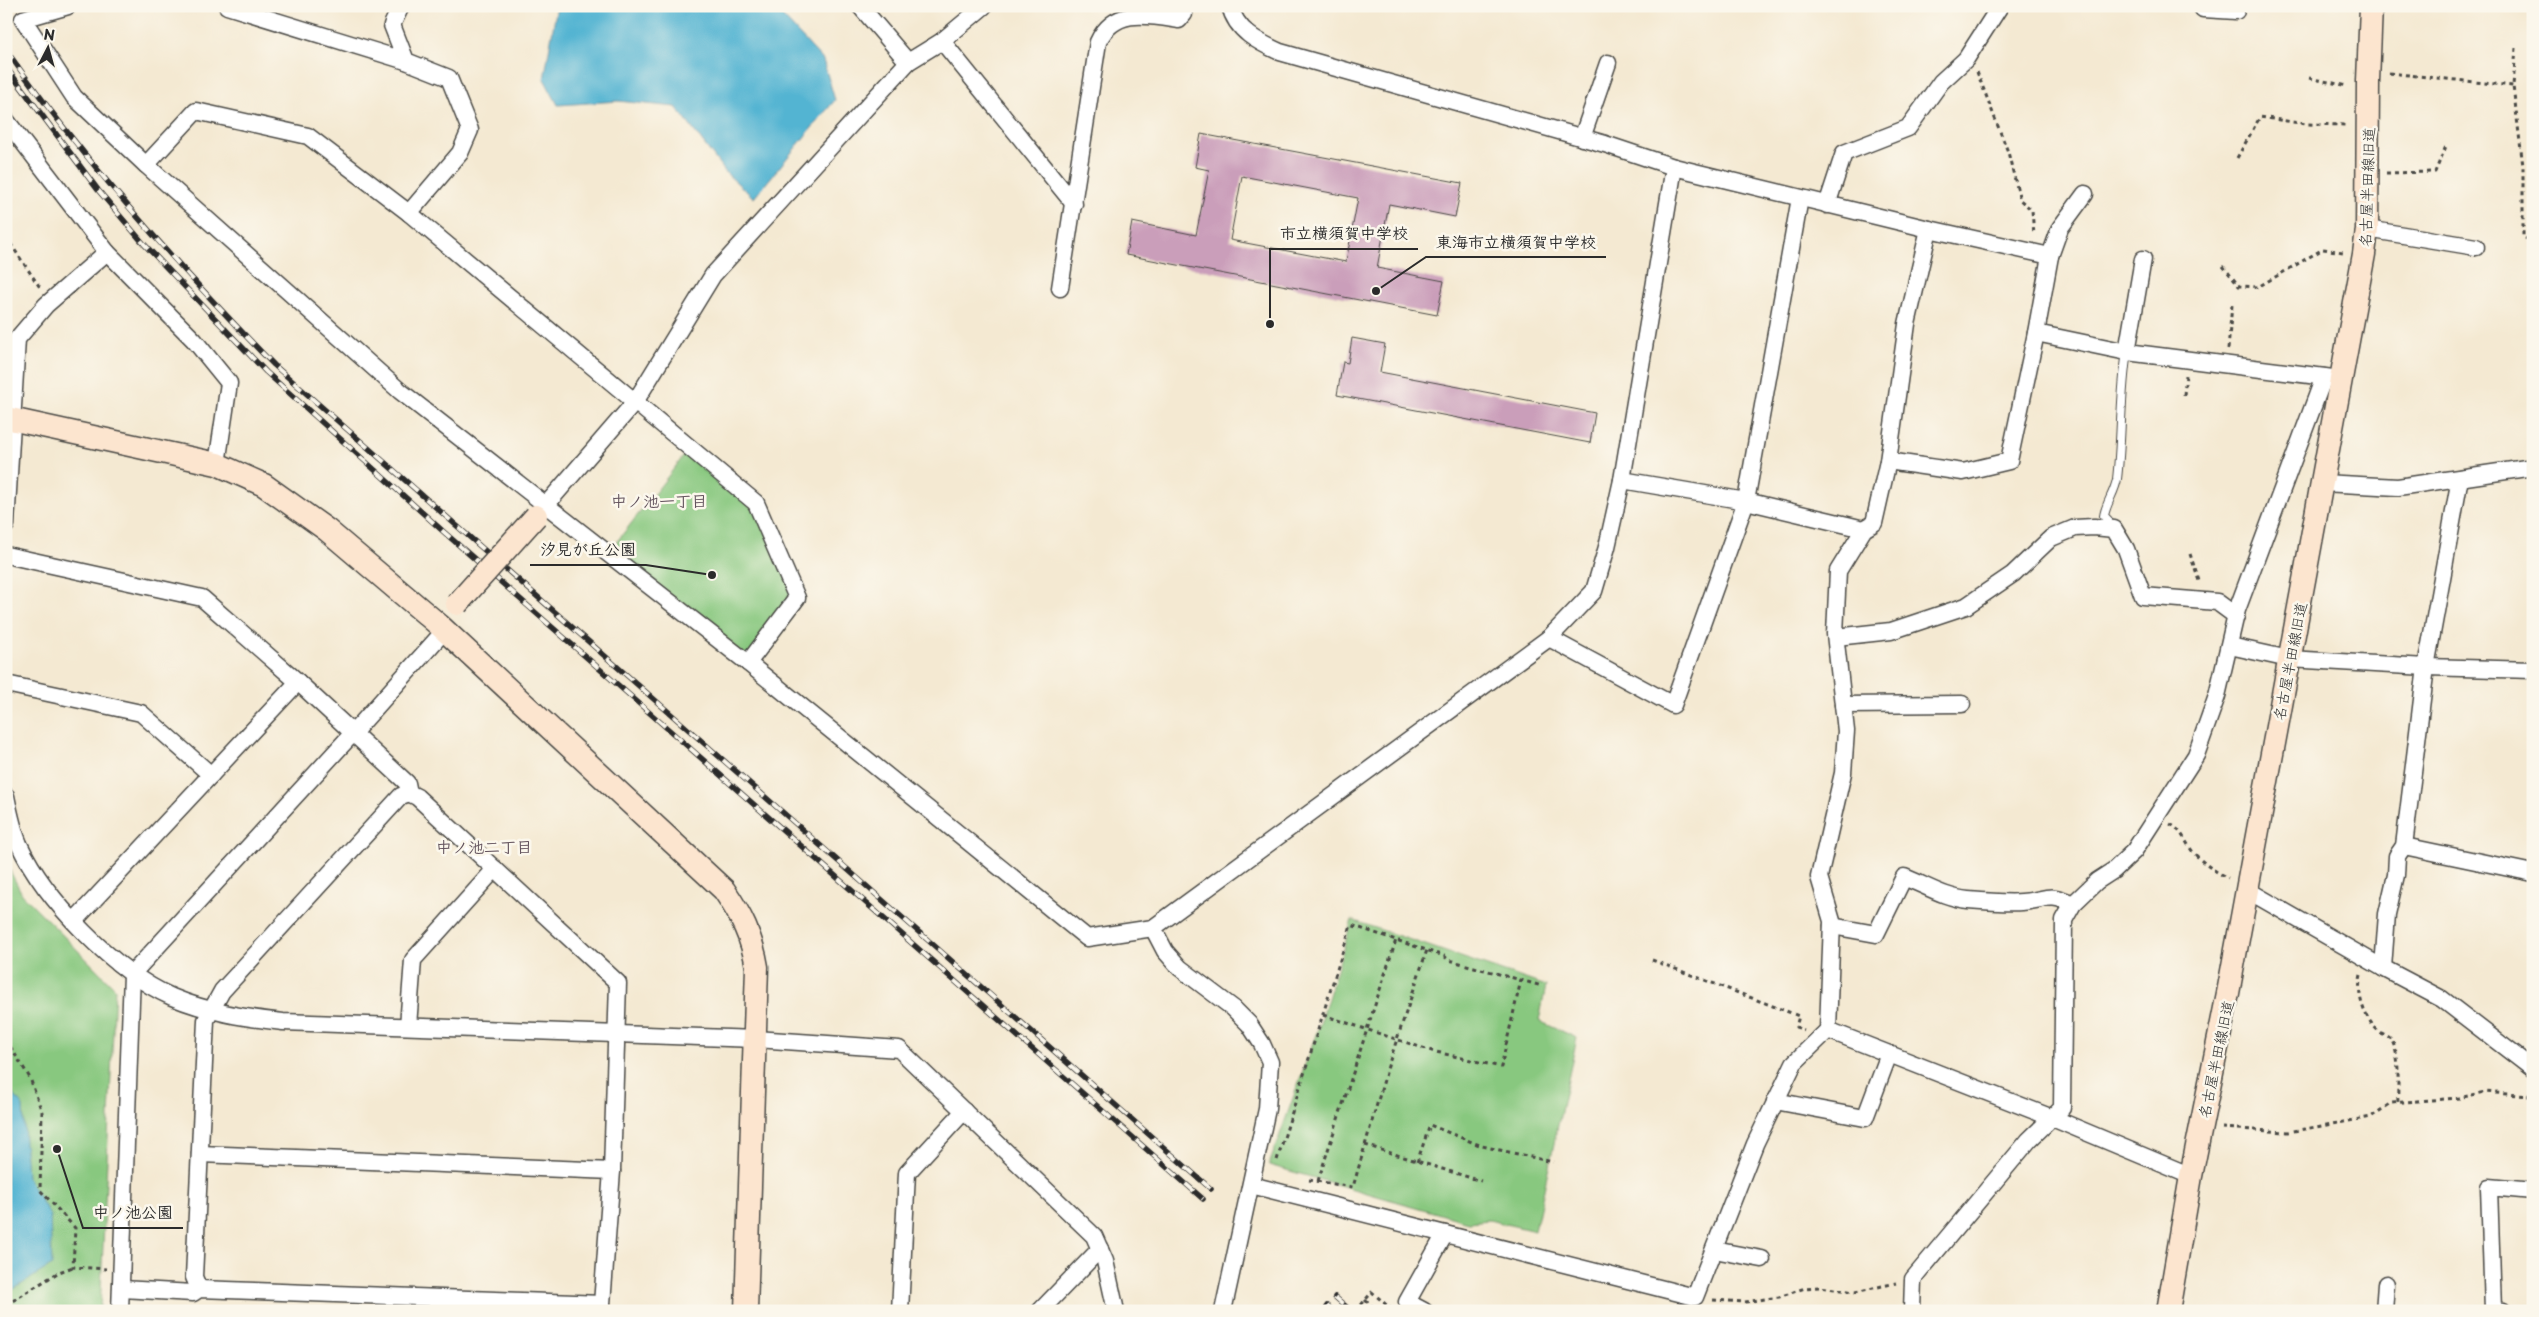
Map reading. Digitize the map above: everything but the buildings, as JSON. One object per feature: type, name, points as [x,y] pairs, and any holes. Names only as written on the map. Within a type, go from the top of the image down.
[{"type":"street","points":[[68,6],[23,19],[74,97],[146,165],[400,391],[541,510],[748,663],[1087,938],[1153,928],[1549,638],[1594,591],[1607,548],[1622,480],[1674,167]]},
{"type":"street","points":[[227,6],[406,61],[450,78],[470,130],[460,153],[409,213]]},
{"type":"street","points":[[401,6],[392,25],[406,61]]},
{"type":"street","points":[[860,6],[908,62]]},
{"type":"street","points":[[120,1311],[132,974],[353,733],[442,627],[457,604],[635,402],[713,275],[908,62],[942,42],[984,6]]},
{"type":"street","points":[[1060,288],[1098,42],[1102,32],[1109,24],[1135,15],[1179,20],[1184,14],[1177,6]]},
{"type":"street","points":[[1230,6],[1239,27],[1262,44],[1280,52],[1582,138],[1674,167],[1929,230],[2050,256]]},
{"type":"street","points":[[1827,205],[1844,153],[1908,128],[1941,82],[1966,59],[2000,6]]},
{"type":"street","points":[[2203,6],[2203,9],[2236,11]]},
{"type":"street","name":"名古屋半田線旧道","points":[[2168,1311],[2191,1176],[2248,887],[2322,483],[2333,378],[2364,254],[2367,229],[2368,83],[2371,6]]},
{"type":"street","points":[[942,42],[1074,204]]},
{"type":"street","points":[[1582,138],[1608,63]]},
{"type":"street","points":[[146,165],[196,111],[308,136],[409,213],[756,503],[797,598],[748,663]]},
{"type":"street","points":[[6,120],[107,252],[194,340],[229,383],[217,464]]},
{"type":"street","points":[[1888,460],[1962,472],[2009,461],[2050,256],[2060,228],[2085,194]]},
{"type":"street","points":[[1549,638],[1673,705],[1746,501],[1800,198]]},
{"type":"street","points":[[2367,229],[2476,247]]},
{"type":"street","points":[[1251,1185],[1695,1297],[1756,1144],[1794,1064],[1823,1036],[1832,926],[1819,877],[1843,774],[1846,731],[1836,637],[1838,571],[1864,530],[1874,522],[1888,460],[1907,324],[1929,230]]},
{"type":"street","points":[[6,524],[9,418],[17,339],[49,302],[107,252]]},
{"type":"street","points":[[2127,352],[2143,259]]},
{"type":"street","points":[[1912,1311],[1913,1279],[2050,1118],[2062,1108],[2064,920],[2073,904],[2096,881],[2114,870],[2134,851],[2196,755],[2217,696],[2236,616],[2333,378],[2127,352],[2036,333]]},
{"type":"street","points":[[9,418],[217,464],[264,485],[327,530],[442,627],[724,890],[742,917],[752,942],[756,967],[756,1039],[746,1311]]},
{"type":"street","points":[[2322,483],[2398,487],[2533,467]]},
{"type":"street","points":[[2383,968],[2387,914],[2396,875],[2397,856],[2404,846],[2426,667],[2460,478]]},
{"type":"street","points":[[1622,480],[1746,501],[1864,530]]},
{"type":"street","points":[[1836,637],[1891,631],[1966,606],[2013,574],[2051,538],[2075,528],[2114,529],[2126,550],[2142,596],[2216,602],[2236,616]]},
{"type":"street","points":[[6,555],[202,598],[298,682],[407,783],[408,794]]},
{"type":"street","points":[[2230,646],[2289,659],[2426,667],[2533,670]]},
{"type":"street","points":[[74,921],[298,682]]},
{"type":"street","points":[[6,684],[141,713],[211,775]]},
{"type":"street","points":[[1843,705],[1962,704]]},
{"type":"street","points":[[122,1289],[193,1293],[199,1289],[372,1304],[602,1304],[612,1170],[618,983],[417,797],[408,794],[401,796],[222,991],[206,1020],[194,1276],[199,1289]]},
{"type":"street","points":[[6,796],[19,843],[45,887],[74,921],[132,974],[171,996],[238,1018],[283,1022],[756,1039],[899,1048],[1094,1236],[1105,1262],[1116,1311]]},
{"type":"street","points":[[2404,846],[2533,873]]},
{"type":"street","points":[[408,1026],[413,960],[495,869]]},
{"type":"street","points":[[1832,926],[1876,934],[1904,877],[1930,886],[1946,896],[1968,900],[2020,903],[2056,896],[2073,904]]},
{"type":"street","points":[[2248,887],[2383,968],[2442,999],[2533,1069]]},
{"type":"street","points":[[1153,928],[1165,951],[1180,968],[1232,1008],[1249,1024],[1262,1044],[1270,1062],[1267,1109],[1223,1311]]},
{"type":"street","points":[[1823,1036],[1889,1054],[2191,1176]]},
{"type":"street","points":[[1776,1101],[1865,1118],[1889,1054]]},
{"type":"street","points":[[900,1311],[907,1174],[964,1111]]},
{"type":"street","points":[[200,1154],[612,1170]]},
{"type":"street","points":[[2503,1311],[2493,1310],[2489,1187],[2533,1191]]},
{"type":"street","points":[[1424,1311],[1407,1302],[1444,1234]]},
{"type":"street","points":[[1040,1311],[1100,1249]]},
{"type":"street","points":[[1714,1250],[1762,1259]]},
{"type":"street","points":[[2384,1311],[2386,1284]]},
{"type":"lane","points":[[2106,528],[2108,520],[2104,516],[2105,510],[2116,482],[2123,375],[2127,352]]},
{"type":"path","points":[[2516,48],[2513,86],[2523,166],[2523,237],[2527,239]]},
{"type":"path","points":[[1966,59],[1974,64],[2008,152],[2020,200],[2032,210],[2034,237]]},
{"type":"path","points":[[2310,78],[2368,83],[2394,73],[2513,86]]},
{"type":"path","points":[[2237,158],[2260,117],[2314,124],[2368,125]]},
{"type":"path","points":[[2367,174],[2434,172],[2447,144]]},
{"type":"path","points":[[6,237],[49,302]]},
{"type":"path","points":[[2223,266],[2239,286],[2258,287],[2323,249],[2364,254]]},
{"type":"path","points":[[2226,364],[2232,305]]},
{"type":"path","points":[[2190,554],[2205,601]]},
{"type":"path","points":[[2156,817],[2175,826],[2192,850],[2209,868],[2248,887]]},
{"type":"path","points":[[1277,1160],[1351,925],[1450,960],[1542,986]]},
{"type":"path","points":[[1318,1181],[1396,940]]},
{"type":"path","points":[[1300,1179],[1353,1187],[1397,1039],[1426,950]]},
{"type":"path","points":[[2368,959],[2358,984],[2362,1006],[2370,1022],[2379,1032],[2392,1039],[2397,1054],[2398,1103]]},
{"type":"path","points":[[1652,960],[1799,1016],[1796,1027],[1823,1036]]},
{"type":"path","points":[[1322,1015],[1441,1053],[1501,1067],[1521,980]]},
{"type":"path","points":[[6,1040],[30,1078],[42,1112],[40,1190],[75,1228],[73,1267]]},
{"type":"path","points":[[2201,1127],[2288,1132],[2372,1117],[2392,1104],[2459,1098],[2485,1092],[2528,1096],[2533,1090]]},
{"type":"path","points":[[1417,1162],[1430,1125],[1482,1146],[1553,1162]]},
{"type":"path","points":[[1365,1146],[1481,1182]]},
{"type":"path","points":[[6,1305],[59,1272],[73,1267],[121,1270]]},
{"type":"path","points":[[1697,1304],[1745,1302],[1779,1297],[1805,1288],[1820,1287],[1855,1292],[1902,1281],[1913,1283]]},
{"type":"path","points":[[1356,1311],[1372,1292],[1392,1311]]},
{"type":"path","points":[[1365,1300],[1377,1311]]},
{"type":"green space","points":[[690,448],[756,503],[797,598],[748,663],[608,553]]},
{"type":"green space","points":[[6,863],[22,894],[115,988],[100,1311],[6,1311]]},
{"type":"green space","points":[[1352,920],[1546,986],[1539,1021],[1577,1038],[1535,1231],[1489,1220],[1468,1222],[1269,1165],[1323,1015]]},
{"type":"water","points":[[557,6],[773,6],[823,60],[835,100],[754,198],[726,173],[676,107],[618,101],[558,105],[544,79]]},
{"type":"water","points":[[6,1085],[23,1106],[27,1177],[50,1215],[52,1265],[6,1294]]},
{"type":"railway","points":[[6,50],[68,133],[134,213],[202,290],[274,365],[1211,1189]]},
{"type":"railway","points":[[6,67],[98,190],[144,244],[266,372],[445,533],[1203,1199]]},
{"type":"railway","points":[[1335,1297],[1351,1311]]},
{"type":"railway","points":[[1327,1306],[1333,1311]]},
{"type":"place","name":"東海市立横須賀中学校","points":[[1376,291]]},
{"type":"place","name":"市立横須賀中学校","points":[[1270,324]]},
{"type":"place","name":"汐見が丘公園","points":[[712,575]]},
{"type":"place","name":"中ノ池公園","points":[[57,1149]]},
{"type":"district","name":"中ノ池一丁目","points":[[659,500]]},
{"type":"district","name":"中ノ池二丁目","points":[[484,846]]}]
